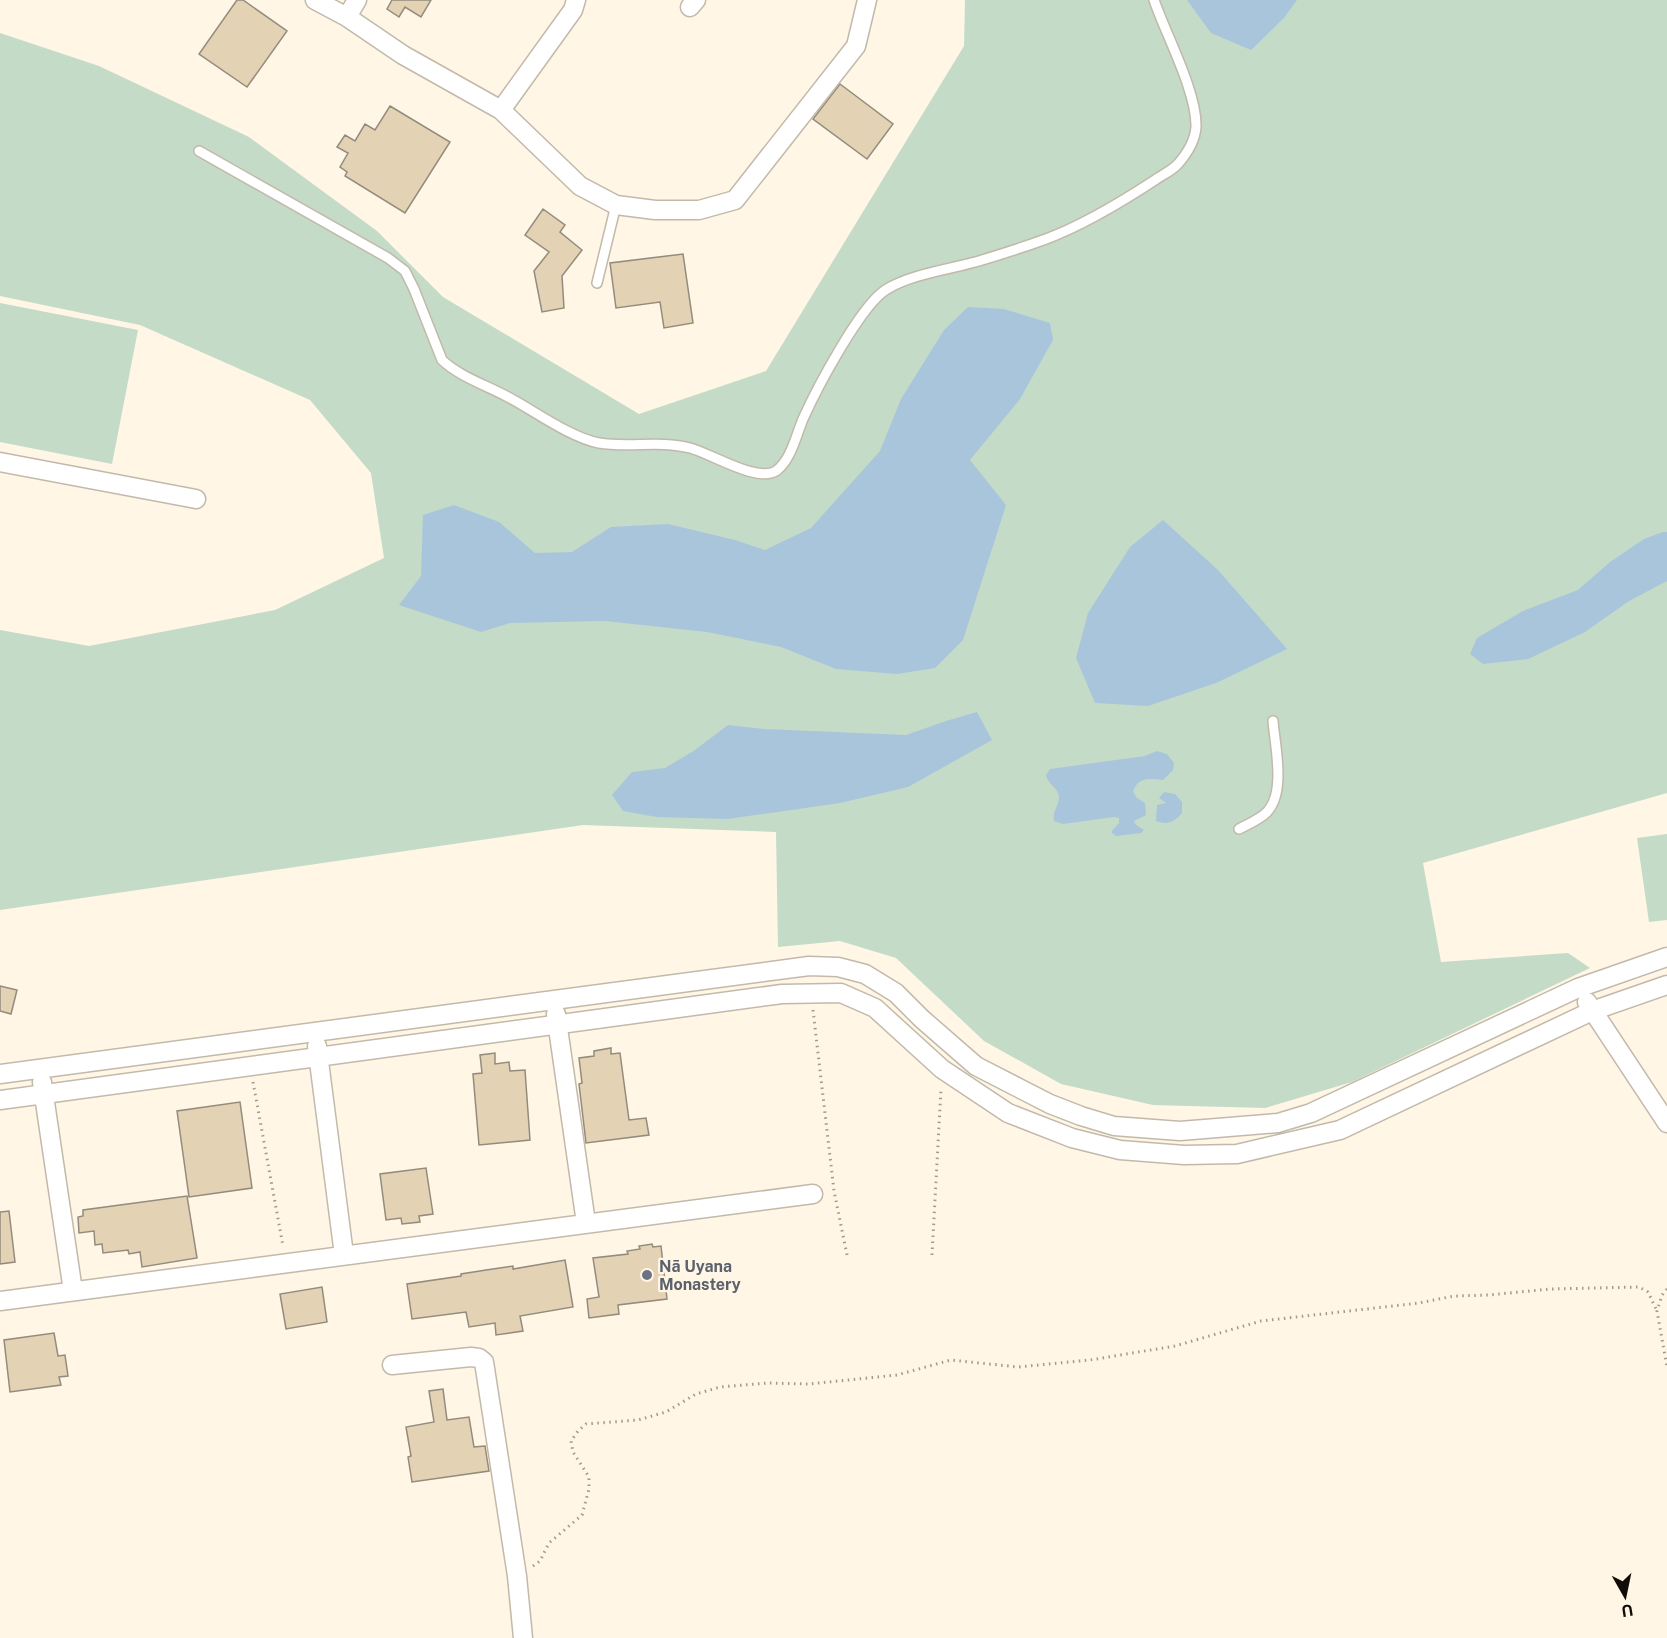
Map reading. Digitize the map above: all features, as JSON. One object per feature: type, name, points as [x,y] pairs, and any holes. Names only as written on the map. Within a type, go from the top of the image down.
[{"type":"street","points":[[315,0],[347,17],[403,55],[501,110],[580,186],[616,205],[655,210],[699,210],[735,200],[856,46],[867,0]]},
{"type":"street","points":[[347,17],[357,0]]},
{"type":"street","points":[[501,110],[573,10],[576,0]]},
{"type":"street","points":[[0,462],[196,499]]},
{"type":"street","points":[[0,1074],[809,966],[838,967],[865,974],[896,993],[976,1066],[1050,1104],[1114,1126],[1180,1131],[1278,1123],[1311,1113],[1578,988],[1667,957]]},
{"type":"street","points":[[0,1100],[782,994],[841,993],[875,1008],[942,1069],[1008,1113],[1072,1138],[1120,1150],[1184,1155],[1237,1154],[1340,1130],[1592,1011],[1667,985]]},
{"type":"street","points":[[1578,988],[1667,1123]]},
{"type":"street","points":[[554,1000],[586,1223]]},
{"type":"street","points":[[315,1032],[344,1255]]},
{"type":"street","points":[[40,1069],[73,1291]]},
{"type":"street","points":[[0,1301],[813,1194]]},
{"type":"street","points":[[392,1365],[471,1357],[479,1358],[484,1362],[523,1638]]},
{"type":"lane","points":[[200,151],[388,258],[405,271],[442,360],[452,369],[507,396],[572,433],[596,443],[622,445],[663,443],[690,448],[750,472],[764,474],[774,472],[784,463],[804,416],[835,357],[871,302],[886,289],[1049,238],[1125,200],[1176,166],[1192,145],[1196,128],[1192,98],[1154,0]]},
{"type":"lane","points":[[597,283],[616,205]]},
{"type":"lane","points":[[1239,829],[1254,822],[1268,811],[1275,797],[1278,783],[1273,721]]},
{"type":"path","points":[[811,994],[834,1191],[847,1255]]},
{"type":"path","points":[[250,1066],[286,1263]]},
{"type":"path","points":[[932,1255],[942,1069]]},
{"type":"path","points":[[516,1576],[540,1561],[549,1543],[582,1515],[590,1477],[573,1452],[571,1441],[578,1431],[586,1424],[638,1420],[666,1412],[696,1394],[720,1387],[767,1383],[809,1384],[897,1375],[951,1360],[1018,1367],[1090,1360],[1175,1346],[1261,1321],[1419,1303],[1454,1296],[1489,1295],[1550,1288],[1639,1287],[1648,1292],[1657,1311],[1667,1367]]},
{"type":"path","points":[[1657,1311],[1662,1295],[1667,1289]]},
{"type":"green space","points":[[965,0],[1667,0],[1667,793],[1423,863],[1441,962],[1568,953],[1590,968],[1352,1082],[1265,1108],[1153,1105],[1061,1084],[984,1041],[896,958],[840,941],[778,947],[776,832],[583,825],[0,910],[0,630],[89,646],[275,610],[384,558],[371,473],[310,400],[140,325],[0,296],[0,33],[99,66],[249,137],[377,231],[443,297],[639,414],[766,371],[964,46]]},
{"type":"green space","points":[[0,303],[138,330],[112,464],[0,442]]},
{"type":"green space","points":[[1667,834],[1667,920],[1649,922],[1637,838]]},
{"type":"water","points":[[1187,0],[1297,0],[1284,18],[1251,50],[1211,33]]},
{"type":"water","points":[[968,307],[1004,309],[1050,323],[1053,340],[1020,399],[970,460],[1006,505],[963,640],[935,668],[897,674],[836,669],[781,647],[707,632],[605,621],[510,623],[481,632],[399,605],[421,576],[423,515],[454,505],[499,522],[535,553],[572,552],[611,527],[668,524],[735,540],[765,550],[811,528],[880,451],[901,399],[944,330]]},
{"type":"water","points":[[1163,520],[1218,570],[1287,649],[1216,683],[1148,706],[1095,703],[1076,658],[1088,613],[1130,547]]},
{"type":"water","points":[[1667,532],[1667,581],[1629,601],[1585,632],[1528,659],[1483,664],[1470,654],[1477,638],[1523,611],[1578,590],[1610,562],[1644,539]]},
{"type":"water","points":[[977,712],[992,740],[908,787],[840,803],[728,819],[657,817],[623,811],[612,795],[632,772],[665,768],[695,750],[728,725],[764,729],[906,735]]},
{"type":"water","points":[[1157,751],[1167,754],[1174,763],[1173,770],[1163,780],[1141,781],[1135,787],[1133,792],[1145,803],[1146,815],[1134,821],[1144,830],[1141,833],[1116,836],[1111,832],[1119,823],[1119,818],[1114,817],[1063,824],[1054,821],[1059,797],[1046,775],[1050,769],[1145,756]]},
{"type":"water","points":[[1164,792],[1175,794],[1182,802],[1182,813],[1167,823],[1156,821],[1157,805],[1166,803],[1159,798]]},
{"type":"building","points":[[237,0],[243,0],[287,31],[247,87],[199,54]]},
{"type":"building","points":[[392,0],[431,0],[421,17],[405,7],[399,17],[387,9]]},
{"type":"building","points":[[840,84],[893,124],[867,159],[813,119]]},
{"type":"building","points":[[390,106],[450,142],[405,213],[345,176],[347,172],[340,167],[348,153],[337,147],[345,135],[355,141],[365,124],[375,130]]},
{"type":"building","points":[[543,209],[565,225],[560,232],[582,250],[562,276],[564,308],[542,312],[534,271],[549,252],[525,235]]},
{"type":"building","points":[[683,254],[693,323],[664,328],[660,302],[616,308],[610,263]]},
{"type":"building","points":[[0,986],[17,990],[11,1014],[0,1011]]},
{"type":"building","points":[[611,1048],[611,1054],[620,1053],[629,1120],[646,1118],[649,1135],[586,1143],[579,1084],[582,1083],[579,1058],[594,1056],[594,1051]]},
{"type":"building","points":[[495,1053],[495,1064],[509,1062],[510,1071],[525,1070],[530,1140],[479,1145],[473,1074],[482,1073],[480,1055]]},
{"type":"building","points":[[240,1102],[252,1188],[189,1197],[177,1111]]},
{"type":"building","points":[[426,1168],[433,1214],[419,1216],[420,1222],[402,1224],[401,1218],[386,1220],[380,1174]]},
{"type":"building","points":[[187,1196],[197,1258],[142,1267],[140,1252],[129,1254],[128,1250],[103,1253],[102,1244],[95,1245],[94,1231],[79,1233],[78,1217],[83,1216],[83,1210]]},
{"type":"building","points":[[9,1211],[15,1262],[0,1264],[0,1212]]},
{"type":"building","points":[[652,1244],[653,1247],[661,1246],[667,1299],[618,1305],[619,1314],[589,1318],[587,1299],[599,1297],[593,1258],[628,1254],[627,1251],[640,1249],[639,1246]]},
{"type":"building","points":[[565,1260],[573,1307],[520,1316],[523,1331],[496,1335],[495,1323],[469,1327],[466,1312],[412,1319],[407,1284],[486,1270],[513,1266],[513,1269]]},
{"type":"building","points":[[322,1287],[327,1322],[286,1329],[280,1294]]},
{"type":"building","points":[[54,1333],[58,1356],[65,1355],[68,1376],[59,1377],[61,1385],[10,1392],[4,1340]]},
{"type":"building","points":[[443,1389],[447,1420],[469,1417],[474,1447],[485,1446],[489,1471],[412,1482],[408,1457],[411,1456],[406,1427],[434,1422],[429,1391]]},
{"type":"place","name":"Nā Uyana Monastery","points":[[647,1275]]}]
